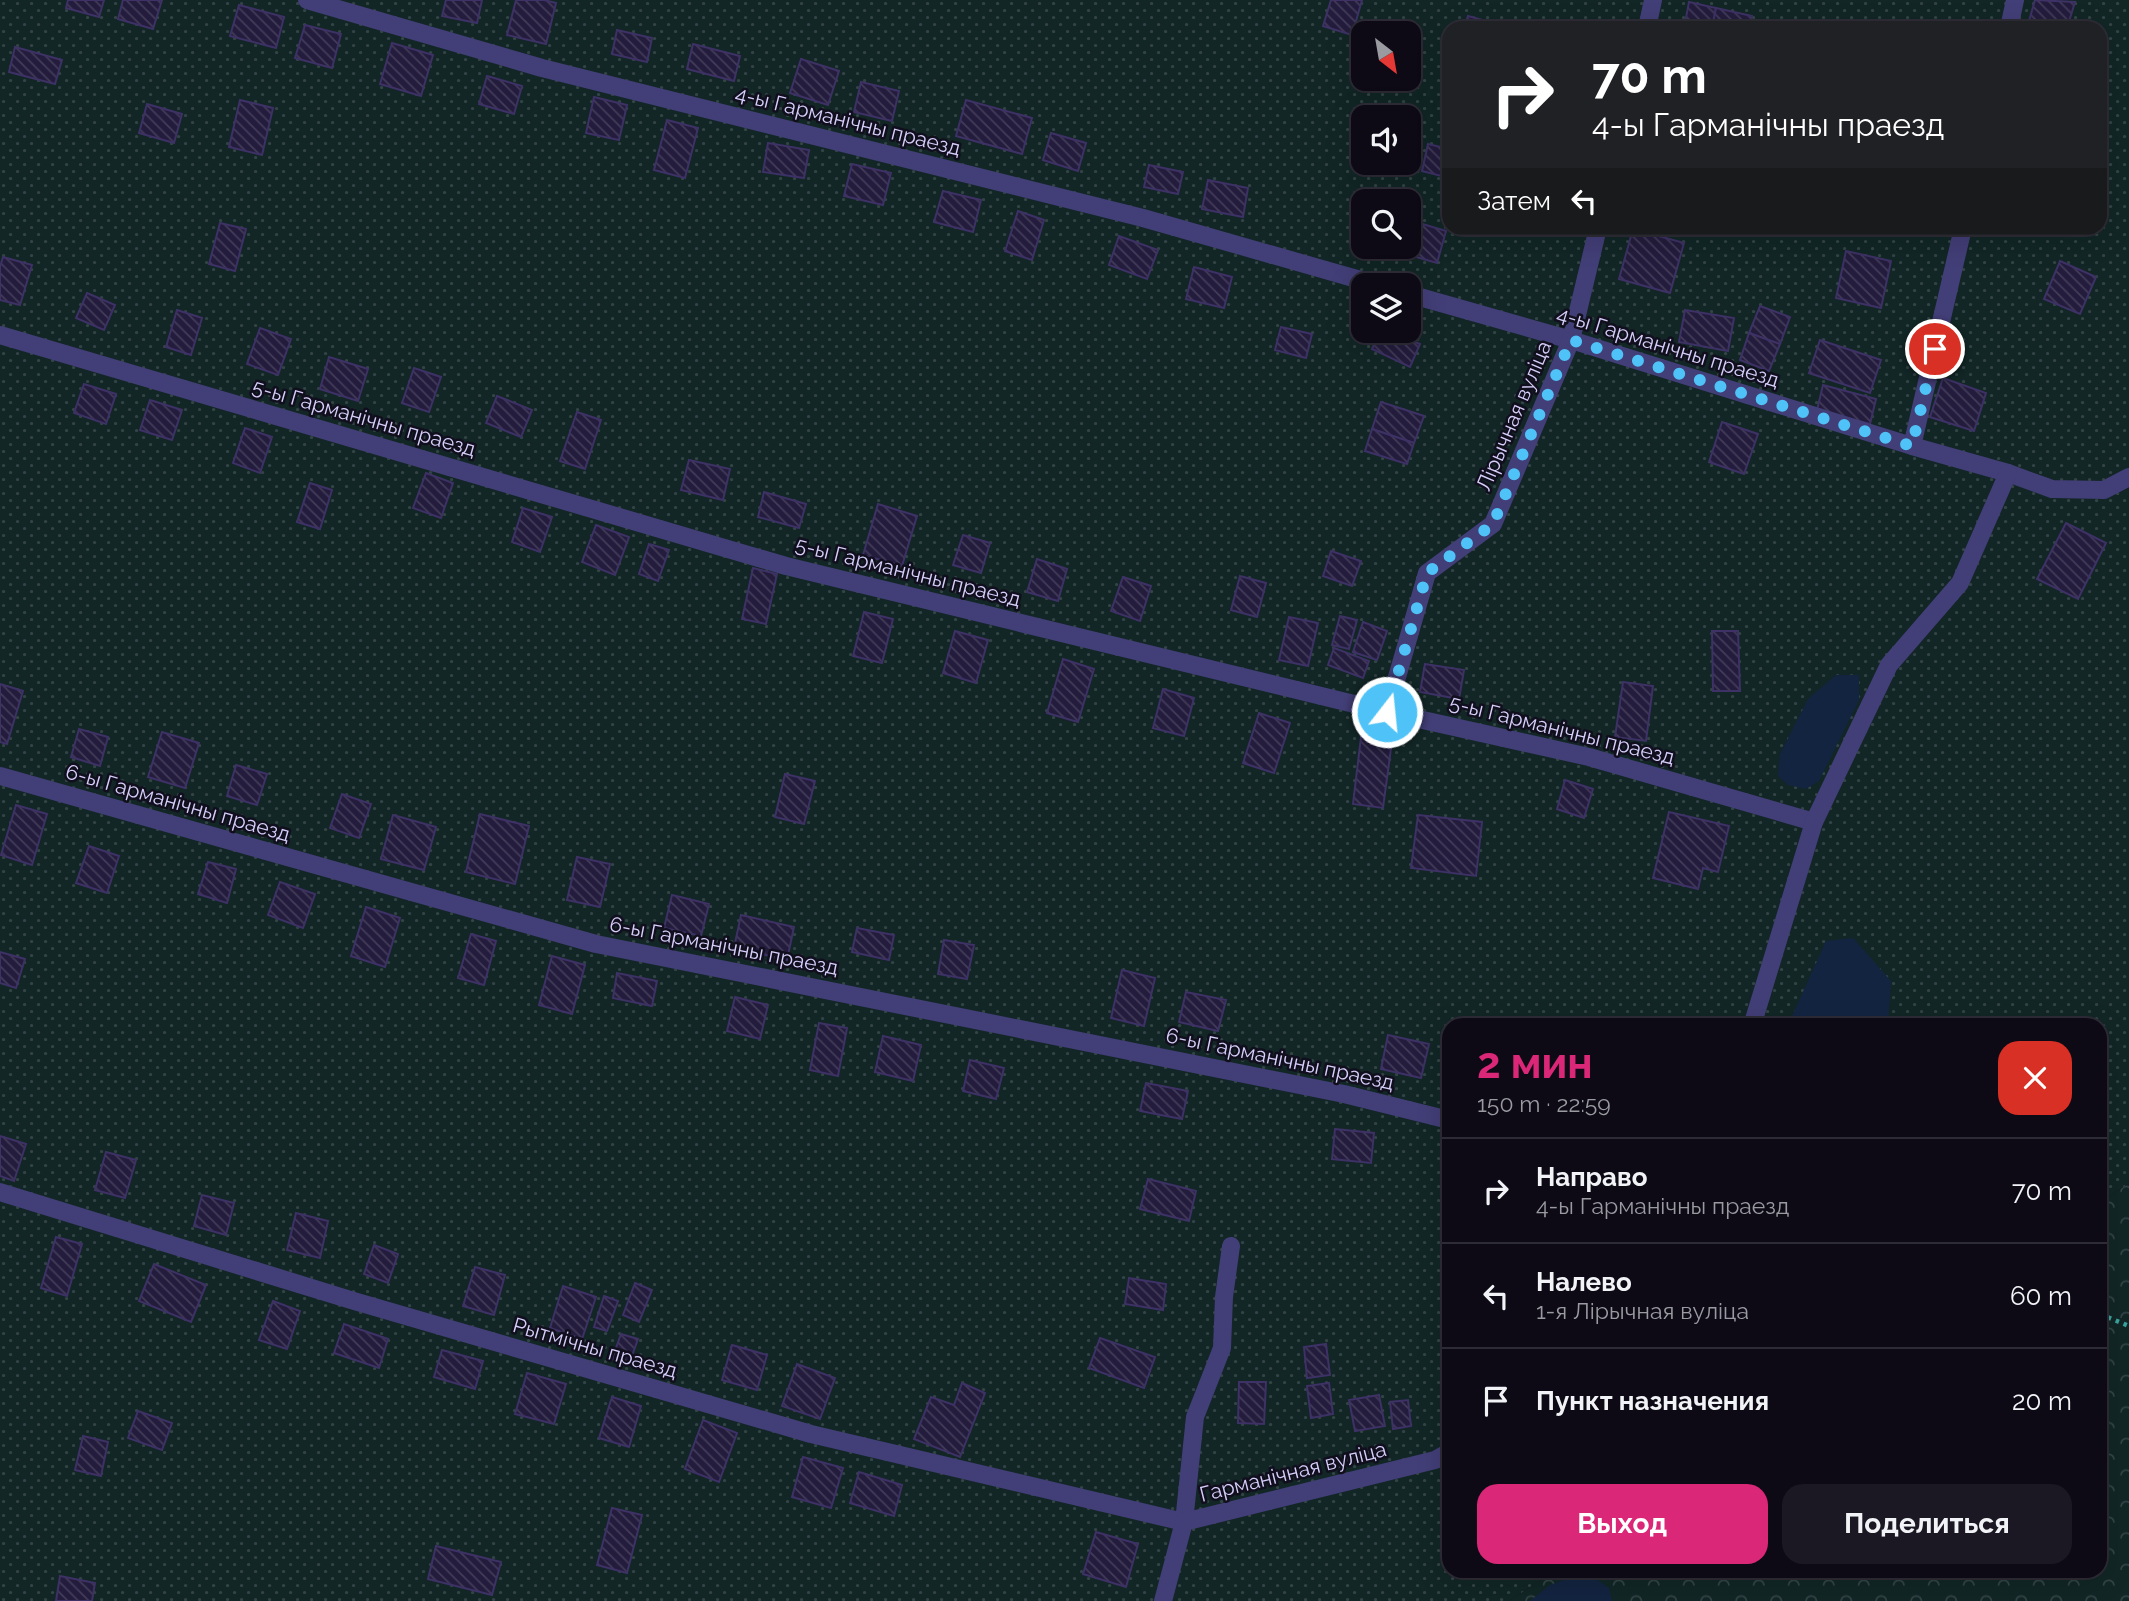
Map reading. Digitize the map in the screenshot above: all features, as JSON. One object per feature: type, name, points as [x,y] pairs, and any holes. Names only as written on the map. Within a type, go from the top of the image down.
[{"type":"lane","name":"4-ы Гарманічны праезд","points":[[307,0],[542,68],[1143,218],[1351,277]]},
{"type":"lane","points":[[1648,21],[1653,0]]},
{"type":"lane","points":[[2010,21],[2015,0]]},
{"type":"lane","name":"Лірычная вуліца","points":[[1387,712],[1427,573],[1493,524],[1571,340],[1596,235]]},
{"type":"lane","points":[[1912,446],[1961,235]]},
{"type":"lane","name":"4-ы Гарманічны праезд","points":[[1421,297],[1571,340],[1912,446],[2008,473],[2052,489],[2104,490],[2129,477]]},
{"type":"lane","name":"5-ы Гарманічны праезд","points":[[0,335],[786,566],[1387,712],[1589,757],[1814,822]]},
{"type":"lane","points":[[1754,1018],[1814,822],[1889,665],[1960,583],[2008,473]]},
{"type":"lane","name":"6-ы Гарманічны праезд","points":[[0,776],[596,944],[1344,1094],[1442,1118]]},
{"type":"lane","name":"Рытмічны праезд","points":[[0,1192],[354,1301],[811,1434],[1184,1522]]},
{"type":"lane","points":[[1184,1522],[1195,1417],[1222,1348],[1224,1297],[1231,1246]]},
{"type":"lane","name":"Гарманічная вуліца","points":[[1163,1601],[1184,1522],[1435,1460],[1442,1456]]},
{"type":"path","points":[[2107,1317],[2129,1326]]},
{"type":"green space","points":[[0,0],[2129,0],[2129,1183],[2107,1198],[2107,1018],[1442,1018],[1442,1578],[1544,1578],[1509,1601],[0,1601]]},
{"type":"green space","points":[[2129,1183],[2129,1601],[1509,1601],[1544,1578],[2107,1578],[2107,1198]]},
{"type":"water","points":[[1836,675],[1859,675],[1859,700],[1819,781],[1806,789],[1788,785],[1778,776],[1780,754],[1808,699]]},
{"type":"water","points":[[1853,938],[1891,981],[1888,1018],[1791,1018],[1826,941]]},
{"type":"water","points":[[1569,1578],[1595,1578],[1609,1588],[1612,1601],[1530,1601],[1550,1585]]},
{"type":"building","points":[[68,0],[104,0],[99,17],[66,8]]},
{"type":"building","points":[[123,0],[162,0],[153,29],[118,19]]},
{"type":"building","points":[[446,0],[482,0],[477,23],[442,16]]},
{"type":"building","points":[[516,0],[556,3],[546,44],[507,35]]},
{"type":"building","points":[[1331,0],[1362,0],[1356,21],[1351,21],[1351,35],[1323,26]]},
{"type":"building","points":[[2035,0],[2075,2],[2069,21],[2029,21]]},
{"type":"building","points":[[1689,2],[1716,8],[1713,21],[1685,21]]},
{"type":"building","points":[[239,5],[284,17],[276,48],[230,36]]},
{"type":"building","points":[[1716,8],[1752,16],[1751,21],[1713,21]]},
{"type":"building","points":[[1468,16],[1486,21],[1466,21]]},
{"type":"building","points":[[305,25],[341,34],[332,68],[295,58]]},
{"type":"building","points":[[617,30],[652,38],[647,62],[612,54]]},
{"type":"building","points":[[392,43],[433,55],[421,96],[380,84]]},
{"type":"building","points":[[693,44],[740,56],[734,81],[687,69]]},
{"type":"building","points":[[15,47],[62,60],[55,84],[9,72]]},
{"type":"building","points":[[801,59],[839,71],[828,105],[790,93]]},
{"type":"building","points":[[487,76],[522,86],[514,114],[479,104]]},
{"type":"building","points":[[861,82],[899,91],[892,121],[854,112]]},
{"type":"building","points":[[594,97],[627,105],[619,140],[586,133]]},
{"type":"building","points":[[240,100],[273,108],[262,155],[229,147]]},
{"type":"building","points":[[966,100],[1032,118],[1022,154],[956,136]]},
{"type":"building","points":[[147,104],[182,114],[174,143],[139,133]]},
{"type":"building","points":[[667,120],[698,128],[685,178],[654,170]]},
{"type":"building","points":[[1051,133],[1086,143],[1078,171],[1043,160]]},
{"type":"building","points":[[768,143],[809,150],[804,178],[763,172]]},
{"type":"building","points":[[1428,144],[1442,147],[1442,176],[1422,171]]},
{"type":"building","points":[[852,164],[891,173],[883,205],[844,196]]},
{"type":"building","points":[[1149,165],[1183,172],[1178,194],[1144,187]]},
{"type":"building","points":[[1208,180],[1248,188],[1243,217],[1202,209]]},
{"type":"building","points":[[943,191],[981,200],[973,232],[934,222]]},
{"type":"building","points":[[1018,211],[1044,220],[1032,260],[1005,251]]},
{"type":"building","points":[[220,223],[246,229],[235,271],[209,264]]},
{"type":"building","points":[[1421,224],[1442,230],[1442,235],[1445,235],[1437,263],[1421,258]]},
{"type":"building","points":[[1631,235],[1655,235],[1684,243],[1670,293],[1619,279]]},
{"type":"building","points":[[1119,236],[1158,250],[1147,279],[1109,265]]},
{"type":"building","points":[[1846,251],[1891,261],[1881,308],[1836,298]]},
{"type":"building","points":[[3,257],[32,265],[20,305],[0,300],[0,267]]},
{"type":"building","points":[[2060,261],[2096,277],[2080,314],[2044,299]]},
{"type":"building","points":[[1194,267],[1232,277],[1224,308],[1186,299]]},
{"type":"building","points":[[87,293],[115,305],[104,330],[76,318]]},
{"type":"building","points":[[1760,306],[1790,317],[1780,344],[1749,333]]},
{"type":"building","points":[[177,310],[202,318],[191,355],[166,347]]},
{"type":"building","points":[[1685,310],[1734,318],[1728,351],[1679,342]]},
{"type":"building","points":[[1281,327],[1312,334],[1306,358],[1275,350]]},
{"type":"building","points":[[260,328],[291,339],[278,375],[247,364]]},
{"type":"building","points":[[1749,333],[1780,344],[1769,371],[1740,360]]},
{"type":"building","points":[[1820,340],[1881,360],[1870,393],[1809,373]]},
{"type":"building","points":[[1375,343],[1420,344],[1410,367],[1372,349]]},
{"type":"building","points":[[329,357],[368,369],[358,401],[320,389]]},
{"type":"building","points":[[414,368],[441,377],[429,412],[402,403]]},
{"type":"building","points":[[1943,378],[1986,393],[1974,431],[1930,417]]},
{"type":"building","points":[[84,384],[116,394],[106,424],[74,413]]},
{"type":"building","points":[[1823,385],[1876,399],[1870,424],[1817,410]]},
{"type":"building","points":[[497,396],[532,410],[521,437],[486,423]]},
{"type":"building","points":[[150,400],[182,410],[172,440],[140,430]]},
{"type":"building","points":[[1381,402],[1424,416],[1414,443],[1372,429]]},
{"type":"building","points":[[577,412],[601,420],[585,469],[560,461]]},
{"type":"building","points":[[1722,422],[1758,434],[1744,474],[1709,462]]},
{"type":"building","points":[[245,428],[272,437],[260,473],[233,463]]},
{"type":"building","points":[[1372,429],[1414,443],[1407,464],[1365,451]]},
{"type":"building","points":[[689,460],[730,469],[723,500],[681,490]]},
{"type":"building","points":[[426,473],[453,483],[441,518],[413,508]]},
{"type":"building","points":[[310,483],[332,490],[320,529],[297,522]]},
{"type":"building","points":[[764,492],[806,504],[799,528],[758,517]]},
{"type":"building","points":[[878,504],[917,516],[902,566],[863,555]]},
{"type":"building","points":[[523,508],[552,517],[540,552],[512,542]]},
{"type":"building","points":[[2066,523],[2106,543],[2078,599],[2037,579]]},
{"type":"building","points":[[596,525],[629,537],[615,575],[582,562]]},
{"type":"building","points":[[963,535],[990,543],[981,573],[953,565]]},
{"type":"building","points":[[649,544],[669,550],[658,581],[639,574]]},
{"type":"building","points":[[1331,551],[1361,561],[1352,586],[1323,576]]},
{"type":"building","points":[[1037,559],[1067,569],[1058,601],[1027,592]]},
{"type":"building","points":[[753,568],[777,574],[766,624],[742,619]]},
{"type":"building","points":[[1240,576],[1266,583],[1257,617],[1231,610]]},
{"type":"building","points":[[1123,577],[1151,586],[1140,621],[1111,611]]},
{"type":"building","points":[[864,612],[893,619],[882,663],[853,656]]},
{"type":"building","points":[[1340,616],[1357,620],[1349,649],[1332,645]]},
{"type":"building","points":[[1289,617],[1318,623],[1308,666],[1279,660]]},
{"type":"building","points":[[1363,622],[1387,631],[1377,660],[1353,652]]},
{"type":"building","points":[[955,631],[988,640],[976,683],[943,673]]},
{"type":"building","points":[[1712,631],[1738,631],[1740,691],[1713,691]]},
{"type":"building","points":[[1334,648],[1369,661],[1363,678],[1328,665]]},
{"type":"building","points":[[1063,659],[1094,669],[1078,722],[1047,713]]},
{"type":"building","points":[[1425,664],[1464,670],[1459,699],[1420,692]]},
{"type":"building","points":[[1623,682],[1653,686],[1646,741],[1615,737]]},
{"type":"building","points":[[0,684],[23,691],[7,744],[0,742]]},
{"type":"building","points":[[1163,689],[1194,698],[1184,736],[1153,728]]},
{"type":"building","points":[[1259,713],[1290,723],[1274,773],[1243,763]]},
{"type":"building","points":[[79,729],[108,737],[100,766],[71,757]]},
{"type":"building","points":[[162,732],[199,743],[185,788],[148,777]]},
{"type":"building","points":[[1361,737],[1392,741],[1383,808],[1353,804]]},
{"type":"building","points":[[236,765],[267,774],[257,805],[227,796]]},
{"type":"building","points":[[785,774],[815,781],[804,824],[775,817]]},
{"type":"building","points":[[1565,780],[1593,789],[1584,818],[1557,809]]},
{"type":"building","points":[[342,794],[371,804],[359,838],[330,828]]},
{"type":"building","points":[[16,805],[47,814],[32,865],[1,855]]},
{"type":"building","points":[[1669,812],[1729,826],[1718,872],[1703,868],[1698,889],[1653,878]]},
{"type":"building","points":[[480,814],[529,826],[515,884],[466,872]]},
{"type":"building","points":[[393,815],[436,827],[424,870],[381,859]]},
{"type":"building","points":[[1418,815],[1482,822],[1476,876],[1411,868]]},
{"type":"building","points":[[89,846],[119,856],[107,893],[76,883]]},
{"type":"building","points":[[577,857],[610,864],[600,907],[567,900]]},
{"type":"building","points":[[208,862],[236,869],[227,903],[198,894]]},
{"type":"building","points":[[280,882],[315,894],[303,928],[268,915]]},
{"type":"building","points":[[672,895],[709,904],[701,936],[664,928]]},
{"type":"building","points":[[366,907],[400,918],[385,967],[351,956]]},
{"type":"building","points":[[741,915],[794,927],[787,960],[734,948]]},
{"type":"building","points":[[857,928],[894,935],[889,960],[852,952]]},
{"type":"building","points":[[471,934],[496,941],[484,985],[458,978]]},
{"type":"building","points":[[944,940],[974,945],[967,979],[938,974]]},
{"type":"building","points":[[0,952],[25,959],[16,988],[0,983]]},
{"type":"building","points":[[552,956],[585,965],[572,1014],[539,1005]]},
{"type":"building","points":[[1122,970],[1155,978],[1144,1026],[1111,1018]]},
{"type":"building","points":[[617,973],[657,981],[652,1006],[613,998]]},
{"type":"building","points":[[1186,992],[1226,1000],[1218,1031],[1179,1022]]},
{"type":"building","points":[[735,997],[768,1005],[760,1039],[727,1031]]},
{"type":"building","points":[[819,1023],[847,1028],[838,1076],[810,1070]]},
{"type":"building","points":[[1388,1035],[1429,1044],[1421,1078],[1381,1069]]},
{"type":"building","points":[[883,1036],[921,1045],[913,1081],[875,1072]]},
{"type":"building","points":[[970,1060],[1004,1068],[996,1099],[963,1091]]},
{"type":"building","points":[[1146,1083],[1188,1091],[1182,1119],[1140,1111]]},
{"type":"building","points":[[1335,1129],[1374,1133],[1371,1163],[1332,1159]]},
{"type":"building","points":[[0,1136],[26,1144],[14,1181],[0,1176]]},
{"type":"building","points":[[106,1152],[136,1160],[125,1198],[95,1190]]},
{"type":"building","points":[[1148,1179],[1196,1191],[1189,1221],[1140,1209]]},
{"type":"building","points":[[202,1195],[234,1203],[226,1235],[194,1226]]},
{"type":"building","points":[[296,1213],[328,1221],[320,1258],[287,1250]]},
{"type":"building","points":[[56,1237],[82,1244],[67,1296],[41,1288]]},
{"type":"building","points":[[374,1245],[398,1254],[388,1283],[364,1274]]},
{"type":"building","points":[[154,1264],[206,1285],[191,1322],[139,1301]]},
{"type":"building","points":[[475,1267],[505,1275],[494,1315],[463,1306]]},
{"type":"building","points":[[1129,1278],[1166,1284],[1163,1310],[1125,1304]]},
{"type":"building","points":[[635,1283],[652,1290],[639,1322],[623,1315]]},
{"type":"building","points":[[563,1286],[596,1297],[582,1339],[550,1328]]},
{"type":"building","points":[[604,1296],[618,1301],[607,1331],[594,1327]]},
{"type":"building","points":[[273,1301],[300,1311],[287,1349],[259,1340]]},
{"type":"building","points":[[344,1324],[388,1339],[379,1368],[334,1353]]},
{"type":"building","points":[[621,1334],[638,1339],[629,1364],[612,1359]]},
{"type":"building","points":[[1100,1338],[1155,1357],[1144,1388],[1089,1368]]},
{"type":"building","points":[[1326,1344],[1330,1375],[1307,1378],[1304,1347]]},
{"type":"building","points":[[732,1345],[767,1355],[757,1390],[722,1380]]},
{"type":"building","points":[[442,1350],[483,1361],[475,1389],[434,1377]]},
{"type":"building","points":[[797,1364],[835,1378],[820,1419],[782,1406]]},
{"type":"building","points":[[527,1373],[566,1384],[554,1424],[515,1414]]},
{"type":"building","points":[[1239,1382],[1266,1382],[1264,1424],[1238,1423]]},
{"type":"building","points":[[962,1383],[985,1393],[960,1457],[914,1439],[931,1397],[954,1405]]},
{"type":"building","points":[[1329,1383],[1333,1414],[1311,1418],[1307,1386]]},
{"type":"building","points":[[1379,1395],[1385,1426],[1355,1431],[1349,1400]]},
{"type":"building","points":[[612,1397],[641,1406],[629,1447],[599,1438]]},
{"type":"building","points":[[1408,1400],[1411,1426],[1393,1429],[1390,1402]]},
{"type":"building","points":[[138,1411],[172,1423],[162,1450],[128,1438]]},
{"type":"building","points":[[703,1420],[737,1433],[719,1482],[685,1469]]},
{"type":"building","points":[[83,1436],[108,1442],[101,1476],[75,1470]]},
{"type":"building","points":[[803,1457],[843,1468],[831,1508],[792,1497]]},
{"type":"building","points":[[859,1472],[902,1485],[894,1516],[850,1503]]},
{"type":"building","points":[[612,1508],[642,1515],[627,1573],[597,1565]]},
{"type":"building","points":[[1096,1532],[1138,1544],[1126,1587],[1083,1574]]},
{"type":"building","points":[[436,1546],[501,1562],[492,1595],[428,1579]]},
{"type":"building","points":[[60,1576],[95,1583],[92,1601],[56,1601]]},
{"type":"route","points":[[1387,712],[1427,573],[1493,524],[1571,340],[1912,446],[1935,349]]}]
